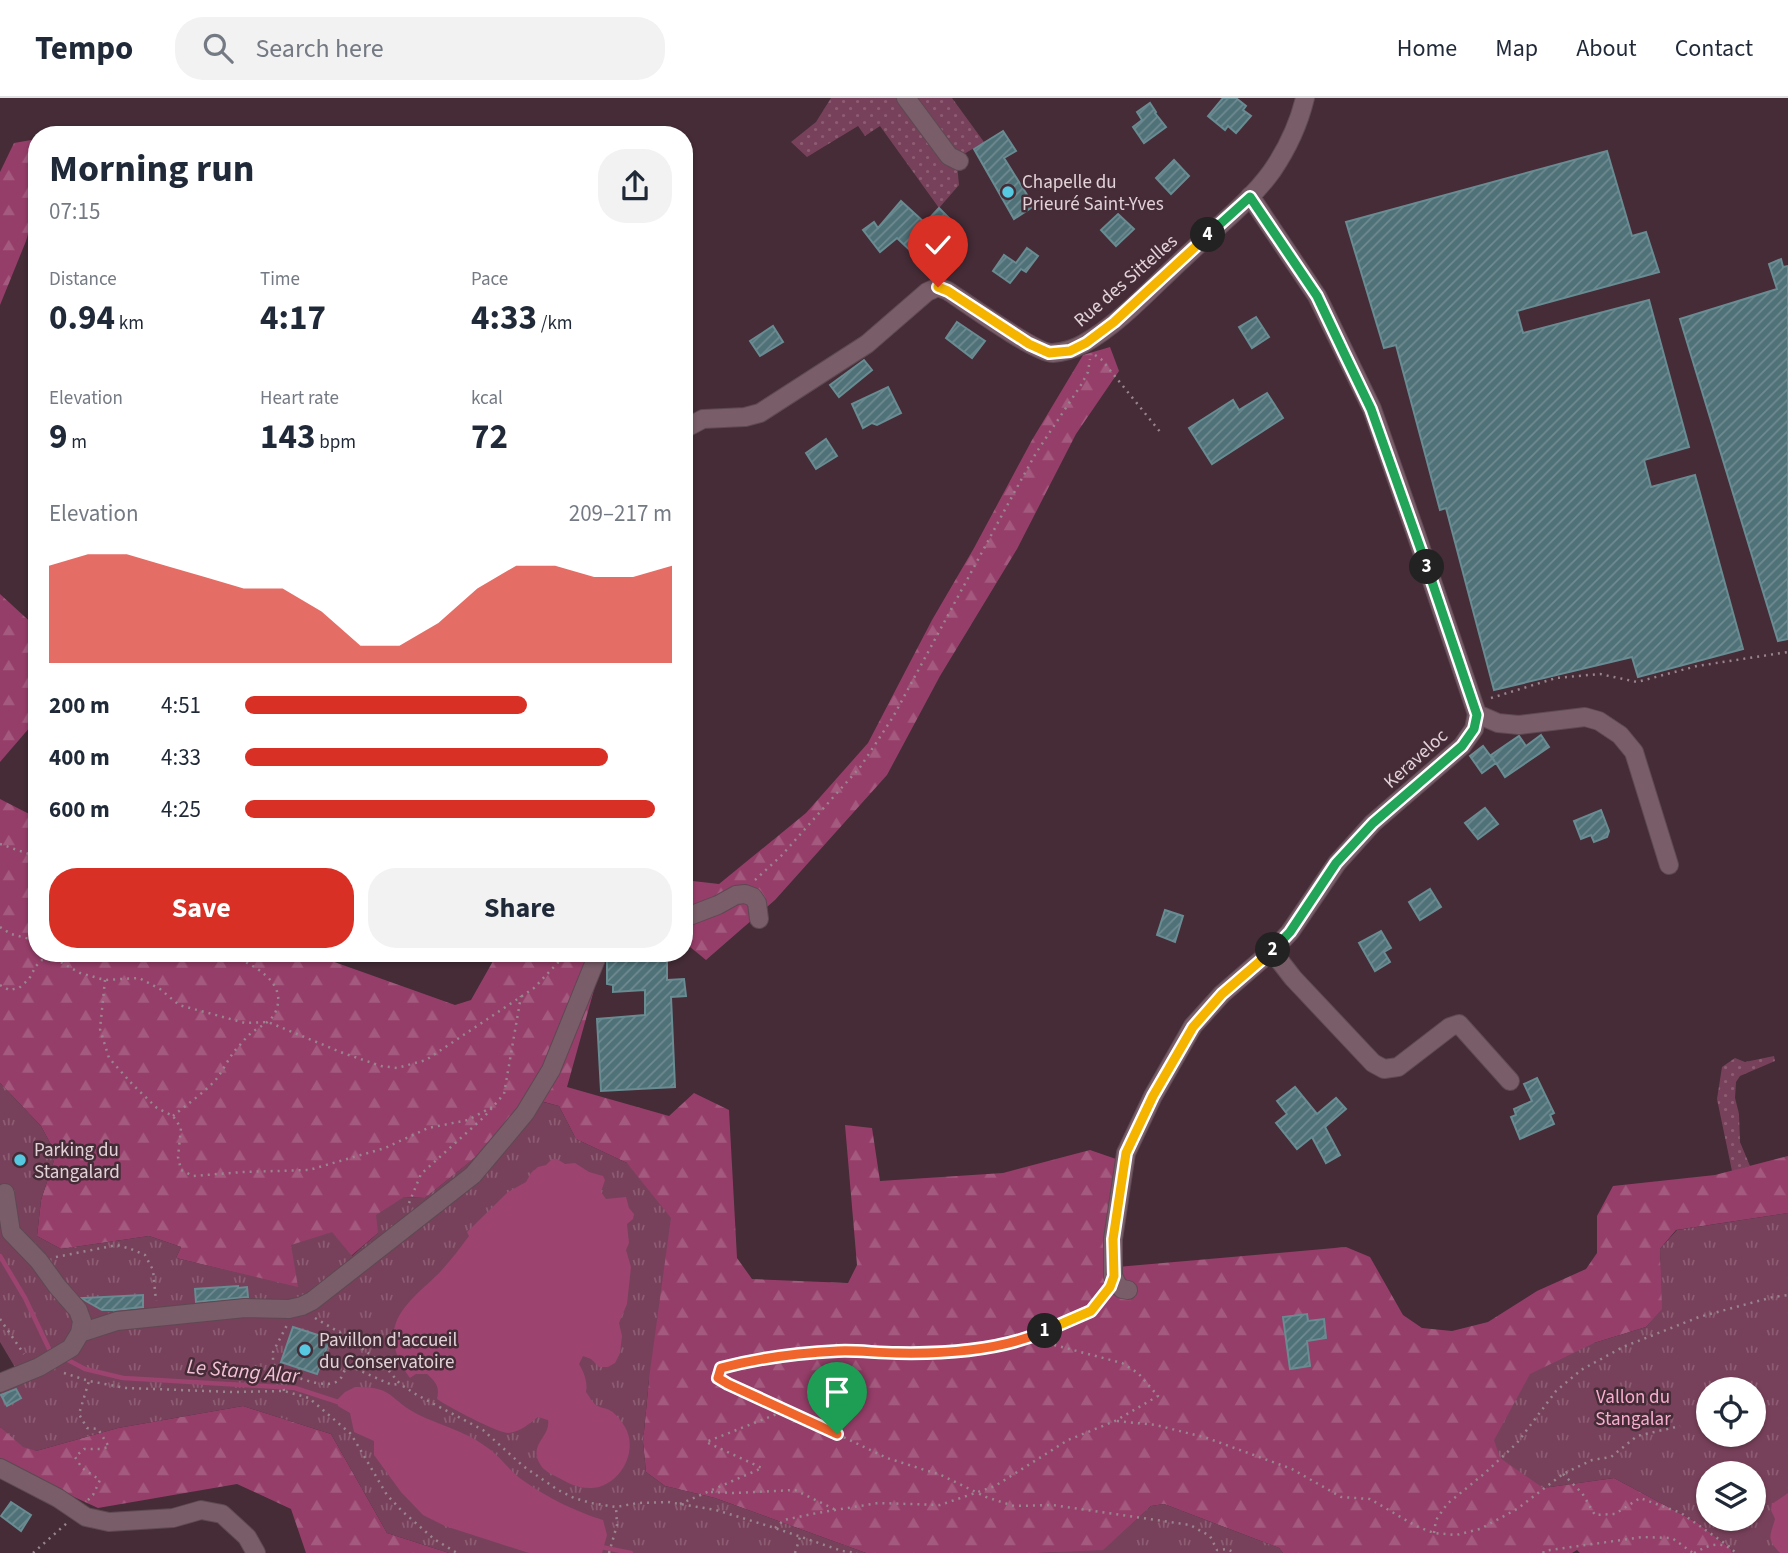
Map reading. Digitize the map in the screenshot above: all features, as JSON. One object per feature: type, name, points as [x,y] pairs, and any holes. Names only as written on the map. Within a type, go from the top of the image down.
[{"type":"street","points":[[906,98],[949,156],[959,161]]},
{"type":"street","name":"Rue des Sittelles","points":[[693,424],[703,419],[745,417],[760,413],[867,344],[927,292],[938,287],[1029,344],[1049,353],[1070,351],[1086,343],[1114,322],[1250,197],[1271,172],[1286,147],[1305,98]]},
{"type":"street","points":[[1250,197],[1317,296],[1371,409],[1475,709],[1497,723],[1519,725],[1585,717],[1599,721],[1620,735],[1634,752],[1669,865]]},
{"type":"street","name":"Keraveloc","points":[[1114,1276],[1113,1239],[1126,1153],[1153,1096],[1193,1027],[1222,994],[1290,932],[1336,863],[1373,823],[1462,746],[1474,729],[1475,709]]},
{"type":"street","points":[[693,915],[736,895],[745,894],[753,897],[757,903],[759,919]]},
{"type":"street","points":[[1275,948],[1279,960],[1293,978],[1373,1063],[1384,1069],[1398,1067],[1450,1027],[1459,1024],[1510,1081]]},
{"type":"street","points":[[0,1383],[39,1367],[76,1340],[117,1321],[245,1308],[289,1309],[312,1301],[473,1175],[500,1143],[525,1113],[551,1070],[595,962]]},
{"type":"street","points":[[5,1193],[11,1232],[39,1261],[78,1310],[82,1321],[76,1340]]},
{"type":"street","points":[[1114,1276],[1117,1284],[1128,1290]]},
{"type":"street","points":[[0,1468],[58,1498],[86,1517],[109,1522],[173,1518],[201,1510],[222,1514],[247,1537],[256,1553]]},
{"type":"path","points":[[736,895],[762,875],[828,804],[861,766],[893,717],[1019,483],[1081,385],[1090,360],[1089,351],[1101,359],[1161,433]]},
{"type":"path","points":[[1475,709],[1556,678],[1600,674],[1637,682],[1697,666],[1788,652]]},
{"type":"path","points":[[0,844],[28,854]]},
{"type":"path","points":[[0,927],[11,934],[28,939]]},
{"type":"path","points":[[0,985],[9,990],[19,988],[29,979],[40,962]]},
{"type":"path","points":[[62,962],[80,973],[105,980],[139,978],[160,989],[179,1005],[245,1023],[268,1022],[343,1053],[381,1066],[397,1068],[426,1060],[534,988],[558,962]]},
{"type":"path","points":[[173,1116],[217,1079],[231,1054],[275,1014],[278,998],[275,987],[267,976],[248,962]]},
{"type":"path","points":[[105,980],[100,1029],[109,1058],[157,1108],[173,1116],[181,1128],[178,1157],[181,1170],[193,1175],[309,1170],[385,1148],[428,1128],[468,1120],[494,1106]]},
{"type":"path","points":[[415,1186],[421,1174],[484,1117],[504,1094],[521,996]]},
{"type":"path","points":[[39,1261],[117,1245],[145,1255],[153,1270],[157,1293]]},
{"type":"path","points":[[1114,1276],[1110,1287],[1091,1311],[1007,1344],[954,1351],[840,1351],[785,1356],[721,1368],[718,1378],[887,1458],[941,1475],[986,1497],[1014,1506],[1053,1505],[1190,1525],[1210,1536],[1216,1551],[1227,1549],[1235,1553]]},
{"type":"path","points":[[1434,1532],[1436,1520],[1447,1504],[1517,1443],[1556,1391],[1581,1370],[1623,1347],[1699,1317],[1788,1295]]},
{"type":"path","points":[[400,1384],[392,1385],[354,1368],[345,1370],[339,1380],[329,1385],[296,1377],[272,1364],[273,1352],[289,1319],[302,1306],[320,1322],[344,1335],[384,1365],[400,1384],[483,1430],[523,1466],[558,1490],[582,1501],[616,1507],[668,1502],[716,1510],[842,1551],[857,1553]]},
{"type":"path","points":[[0,1320],[25,1354],[39,1367],[89,1381],[126,1388],[284,1391],[309,1398],[351,1434],[387,1495],[402,1511],[434,1539],[457,1553]]},
{"type":"path","points":[[775,1528],[784,1520],[837,1510],[878,1503],[940,1504],[978,1492],[995,1486],[1068,1440],[1115,1421],[1158,1396],[1138,1373],[1122,1363],[1028,1338]]},
{"type":"path","points":[[281,1371],[284,1391]]},
{"type":"path","points":[[33,1553],[93,1495],[100,1480],[82,1468],[75,1457],[84,1449],[109,1447],[98,1429],[86,1428],[79,1414],[89,1381]]},
{"type":"path","points":[[679,1504],[762,1468],[706,1442],[787,1410]]},
{"type":"path","points":[[1115,1421],[1156,1425],[1207,1438],[1292,1469],[1341,1497],[1370,1499],[1416,1526],[1457,1535],[1480,1529],[1517,1509],[1563,1474],[1592,1460],[1611,1457],[1637,1436],[1680,1426]]},
{"type":"path","points":[[1563,1474],[1582,1493],[1595,1515],[1615,1514],[1640,1498],[1681,1513],[1736,1553]]},
{"type":"path","points":[[708,1491],[734,1493],[795,1490],[837,1510]]},
{"type":"path","points":[[609,1553],[617,1525],[616,1507]]},
{"type":"path","points":[[795,1553],[800,1536]]},
{"type":"path","points":[[1543,1553],[1642,1537],[1672,1538],[1693,1553],[1711,1544],[1730,1548]]},
{"type":"green space","points":[[831,98],[901,98],[957,164],[959,185],[939,208],[880,126],[865,136],[858,126],[807,157],[791,142],[816,122]]},
{"type":"green space","points":[[912,98],[952,98],[984,142],[959,157]]},
{"type":"green space","points":[[28,141],[28,234],[0,305],[0,172],[14,143]]},
{"type":"green space","points":[[1110,347],[1119,371],[1076,434],[1017,549],[940,676],[887,775],[775,900],[706,960],[693,949],[693,881],[719,884],[806,813],[868,743],[932,620],[1032,440],[1083,355]]},
{"type":"green space","points":[[0,594],[28,620],[28,729],[0,762]]},
{"type":"green space","points":[[0,799],[28,813],[28,962],[334,962],[455,1005],[471,1000],[492,962],[602,962],[567,1087],[669,1116],[694,1093],[729,1110],[737,1258],[752,1279],[848,1283],[857,1265],[845,1125],[872,1128],[880,1181],[1003,1173],[1090,1150],[1119,1160],[1117,1267],[1346,1247],[1370,1257],[1403,1315],[1422,1328],[1452,1331],[1488,1322],[1537,1291],[1586,1269],[1597,1253],[1597,1216],[1613,1186],[1715,1175],[1788,1156],[1788,1213],[1676,1230],[1660,1249],[1663,1309],[1646,1327],[1594,1343],[1543,1488],[1614,1478],[1696,1522],[1696,1531],[1708,1531],[1731,1549],[1732,1553],[1580,1553],[1577,1550],[1572,1553],[1283,1553],[1279,1548],[1164,1504],[1151,1506],[1103,1551],[866,1553],[715,1498],[665,1486],[646,1472],[643,1442],[649,1379],[627,1163],[576,1139],[559,1106],[544,1102],[425,1198],[404,1197],[378,1233],[351,1256],[298,1288],[176,1258],[181,1247],[149,1236],[61,1249],[37,1236],[41,1200],[56,1154],[41,1126],[0,1083]]},
{"type":"green space","points":[[1774,1056],[1775,1061],[1740,1076],[1736,1082],[1740,1142],[1750,1166],[1732,1171],[1717,1099],[1722,1067],[1735,1058],[1745,1062]]},
{"type":"green space","points":[[0,1083],[41,1126],[56,1154],[41,1200],[37,1236],[61,1249],[149,1236],[181,1247],[176,1258],[298,1287],[291,1245],[332,1232],[352,1256],[378,1233],[376,1215],[404,1197],[425,1198],[543,1102],[559,1106],[576,1139],[627,1163],[671,1218],[649,1379],[643,1442],[646,1472],[665,1486],[715,1498],[866,1553],[449,1553],[387,1533],[331,1434],[243,1406],[118,1428],[36,1451],[23,1447],[0,1427],[0,1386],[16,1369],[0,1342]]},
{"type":"green space","name":"Vallon du Stangalar","points":[[1788,1213],[1788,1553],[1732,1553],[1731,1549],[1708,1531],[1766,1531],[1766,1461],[1696,1461],[1696,1522],[1614,1478],[1543,1488],[1500,1458],[1494,1440],[1530,1374],[1594,1343],[1646,1327],[1662,1309],[1660,1249],[1677,1230]]},
{"type":"green space","points":[[243,1406],[331,1434],[387,1533],[449,1553],[306,1553],[291,1509],[237,1484],[98,1508],[0,1463],[0,1427],[36,1451],[118,1428]]},
{"type":"green space","points":[[1164,1504],[1279,1548],[1283,1553],[1038,1553],[1103,1550],[1151,1506]]},
{"type":"shaded area","points":[[552,1159],[565,1164],[575,1163],[589,1172],[603,1176],[605,1180],[601,1192],[606,1199],[626,1197],[634,1214],[627,1224],[629,1243],[626,1250],[631,1267],[627,1304],[619,1323],[622,1336],[620,1353],[615,1363],[608,1367],[599,1367],[583,1356],[579,1364],[585,1378],[586,1392],[596,1405],[615,1414],[629,1436],[630,1446],[624,1466],[611,1481],[592,1488],[569,1483],[541,1466],[537,1451],[548,1420],[538,1417],[521,1429],[509,1433],[462,1413],[437,1399],[436,1385],[427,1374],[416,1374],[410,1378],[399,1360],[393,1339],[402,1311],[452,1258],[469,1236],[467,1232],[508,1192],[526,1182],[531,1173]]},
{"type":"shaded area","points":[[355,1387],[384,1391],[417,1414],[469,1436],[540,1492],[603,1520],[607,1535],[602,1553],[529,1553],[445,1526],[423,1515],[401,1492],[374,1455],[374,1441],[354,1432],[350,1413],[338,1406],[337,1400]]},
{"type":"shaded area","points":[[1788,1493],[1788,1553],[1780,1553],[1771,1540],[1775,1519],[1771,1510],[1772,1504]]},
{"type":"building","points":[[1223,98],[1236,98],[1246,106],[1243,110],[1251,116],[1236,133],[1228,126],[1225,130],[1208,116]]},
{"type":"building","points":[[1150,103],[1166,127],[1144,143],[1133,127],[1142,120],[1137,112]]},
{"type":"building","points":[[1003,131],[1016,151],[1004,158],[1034,206],[1014,219],[974,149]]},
{"type":"building","points":[[1607,151],[1632,236],[1646,232],[1659,272],[1517,311],[1523,333],[1649,300],[1689,447],[1644,460],[1651,487],[1695,475],[1743,649],[1638,677],[1632,657],[1494,690],[1446,508],[1440,510],[1396,345],[1384,348],[1346,222]]},
{"type":"building","points":[[1174,160],[1189,176],[1171,194],[1156,178]]},
{"type":"building","points":[[901,201],[925,223],[939,208],[949,218],[915,255],[897,238],[880,252],[863,230],[874,222],[878,228]]},
{"type":"building","points":[[1118,214],[1134,229],[1116,246],[1101,230]]},
{"type":"building","points":[[1027,248],[1038,256],[1026,272],[1021,269],[1010,283],[993,271],[1004,255],[1016,263]]},
{"type":"building","points":[[1781,259],[1783,267],[1788,266],[1788,639],[1778,641],[1680,319],[1777,289],[1769,264]]},
{"type":"building","points":[[1256,317],[1269,337],[1252,348],[1239,327]]},
{"type":"building","points":[[957,322],[985,341],[972,358],[946,338]]},
{"type":"building","points":[[773,326],[783,342],[760,356],[750,341]]},
{"type":"building","points":[[864,360],[872,370],[839,397],[830,385]]},
{"type":"building","points":[[888,387],[901,413],[877,425],[872,423],[863,428],[852,404]]},
{"type":"building","points":[[1267,393],[1283,418],[1212,464],[1189,428],[1233,400],[1239,410]]},
{"type":"building","points":[[826,439],[837,456],[816,469],[806,453]]},
{"type":"building","points":[[1541,735],[1549,747],[1505,777],[1496,763],[1482,773],[1470,756],[1483,746],[1495,762],[1491,755],[1519,736],[1526,746]]},
{"type":"building","points":[[1485,808],[1498,824],[1478,839],[1465,823]]},
{"type":"building","points":[[1601,810],[1609,831],[1607,837],[1594,842],[1591,835],[1581,839],[1574,821]]},
{"type":"building","points":[[1430,889],[1441,907],[1420,920],[1409,902]]},
{"type":"building","points":[[1165,910],[1183,916],[1175,942],[1157,935]]},
{"type":"building","points":[[1381,931],[1391,948],[1384,952],[1390,962],[1375,971],[1359,943]]},
{"type":"building","points":[[607,962],[667,962],[667,980],[684,979],[686,996],[671,997],[675,1087],[601,1091],[597,1019],[645,1015],[645,990],[613,992],[613,985],[607,984]]},
{"type":"building","points":[[1537,1078],[1554,1113],[1550,1115],[1554,1124],[1520,1139],[1511,1117],[1516,1115],[1514,1109],[1532,1101],[1524,1084]]},
{"type":"building","points":[[1295,1087],[1317,1114],[1336,1098],[1346,1109],[1325,1127],[1340,1155],[1326,1163],[1312,1137],[1297,1149],[1276,1123],[1287,1114],[1277,1101]]},
{"type":"building","points":[[247,1287],[248,1297],[196,1302],[195,1289]]},
{"type":"building","points":[[143,1295],[143,1307],[115,1310],[102,1310],[82,1298]]},
{"type":"building","points":[[1307,1314],[1308,1321],[1324,1319],[1326,1338],[1307,1341],[1310,1366],[1290,1369],[1283,1317]]},
{"type":"building","name":"Pavillon d'accueil du Conservatoire","points":[[293,1327],[330,1339],[317,1374],[281,1362]]},
{"type":"building","points":[[16,1389],[21,1398],[7,1406],[1,1395]]},
{"type":"building","points":[[11,1502],[31,1515],[21,1531],[1,1516]]},
{"type":"waterway","name":"Le Stang Alar","points":[[0,1256],[25,1298],[51,1353]]},
{"type":"waterway","name":"Le Stang Alar","points":[[66,1359],[85,1369],[123,1378],[295,1388],[341,1403]]},
{"type":"waterway","name":"Le Stang Alar","points":[[601,1547],[631,1553]]},
{"type":"place","name":"Chapelle du Prieuré Saint-Yves","points":[[1008,192]]},
{"type":"place","name":"Parking du Stangalard","points":[[20,1160]]},
{"type":"place","name":"Pavillon d'accueil du Conservatoire","points":[[305,1350]]},
{"type":"route","points":[[837,1434],[728,1384],[718,1378],[721,1368],[785,1356],[840,1351],[954,1351],[1007,1344],[1091,1311],[1110,1287],[1114,1276],[1113,1239],[1126,1153],[1153,1096],[1193,1027],[1222,994],[1290,932],[1336,863],[1373,823],[1462,746],[1474,729],[1477,715],[1371,409],[1317,296],[1250,197],[1114,322],[1086,343],[1070,351],[1049,353],[1029,344],[938,287]]}]
